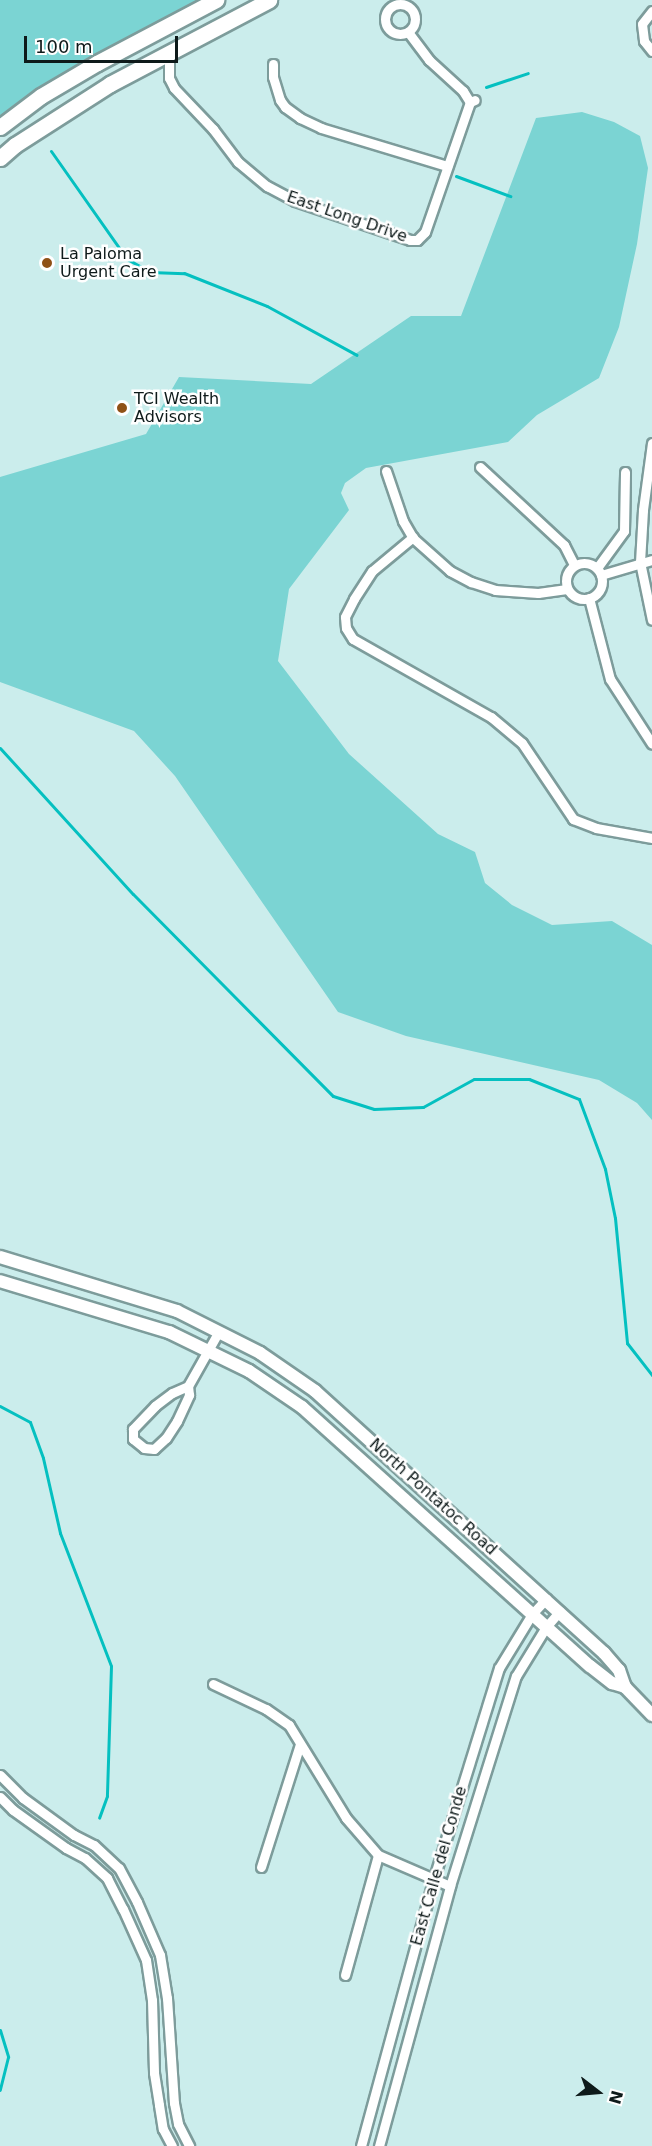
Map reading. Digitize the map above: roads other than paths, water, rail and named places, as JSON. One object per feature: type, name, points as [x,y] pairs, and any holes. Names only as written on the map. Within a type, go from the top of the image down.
[{"type":"main road","points":[[0,127],[41,96],[97,63],[216,0]]},
{"type":"main road","points":[[0,158],[110,84],[269,0]]},
{"type":"main road","points":[[97,63],[110,84]]},
{"type":"street","points":[[392,3],[412,4],[415,20],[408,32],[398,34],[387,24],[387,14],[392,3]]},
{"type":"street","points":[[652,11],[642,24],[644,40],[652,51]]},
{"type":"street","name":"East Long Drive","points":[[169,52],[169,78],[174,88],[208,123],[238,162],[267,186],[295,201],[402,238],[417,240],[425,232],[472,101],[429,60],[408,32]]},
{"type":"street","points":[[273,64],[274,83],[280,100],[300,118],[321,128],[447,166]]},
{"type":"street","points":[[652,443],[643,510],[640,562],[652,620]]},
{"type":"street","points":[[480,467],[564,545],[574,565]]},
{"type":"street","points":[[386,471],[403,521],[413,537],[450,571],[471,582],[519,593],[567,589]]},
{"type":"street","points":[[625,472],[624,531],[599,571],[598,591],[589,598],[574,596],[567,589],[566,578],[574,565],[586,562],[599,571],[652,560]]},
{"type":"street","points":[[413,537],[372,571],[345,617],[342,629],[353,639],[499,723],[522,743],[573,819],[596,828],[652,838]]},
{"type":"street","points":[[589,598],[610,679],[652,744]]},
{"type":"street","name":"North Pontatoc Road","points":[[0,1257],[177,1311],[260,1353],[315,1391],[604,1653],[619,1670],[625,1687],[652,1715]]},
{"type":"street","name":"North Pontatoc Road","points":[[0,1281],[110,1312],[169,1332],[208,1349],[249,1371],[302,1407],[546,1627],[612,1683],[625,1687]]},
{"type":"street","points":[[188,1386],[172,1393],[142,1419],[133,1430],[133,1439],[138,1444],[144,1448],[154,1449],[166,1438],[189,1395],[188,1386],[219,1331]]},
{"type":"street","name":"East Calle del Conde","points":[[361,2146],[433,1881],[499,1668],[532,1614],[546,1599]]},
{"type":"street","name":"East Calle del Conde","points":[[379,2146],[450,1886],[516,1676],[546,1627],[560,1611]]},
{"type":"street","points":[[213,1684],[266,1709],[289,1725],[346,1818],[378,1855],[433,1881],[450,1886]]},
{"type":"street","points":[[261,1867],[300,1743]]},
{"type":"street","points":[[0,1775],[23,1798],[74,1835],[94,1845],[119,1868],[137,1902],[160,1955],[167,1998],[170,2072],[174,2103],[178,2124],[189,2146]]},
{"type":"street","points":[[0,1797],[39,1829],[85,1858],[107,1878],[123,1909],[146,1960],[152,2000],[159,2105],[163,2130],[172,2146]]},
{"type":"street","points":[[345,1975],[378,1855]]},
{"type":"street","points":[[385,2064],[401,2068]]},
{"type":"waterway","points":[[486,87],[528,73]]},
{"type":"waterway","points":[[51,151],[127,259],[150,272],[184,273],[267,306],[357,355]]},
{"type":"waterway","points":[[456,176],[510,196]]},
{"type":"waterway","points":[[0,748],[133,894],[333,1096],[374,1109],[423,1107],[474,1079],[529,1079],[579,1099],[605,1169],[615,1218],[627,1343],[652,1375]]},
{"type":"waterway","points":[[0,1406],[30,1422],[43,1458],[60,1533],[111,1666],[107,1796],[99,1818]]},
{"type":"waterway","points":[[0,2030],[8,2057],[0,2090]]},
{"type":"place","name":"La Paloma Urgent Care","points":[[47,263]]},
{"type":"place","name":"TCI Wealth Advisors","points":[[122,408]]}]
